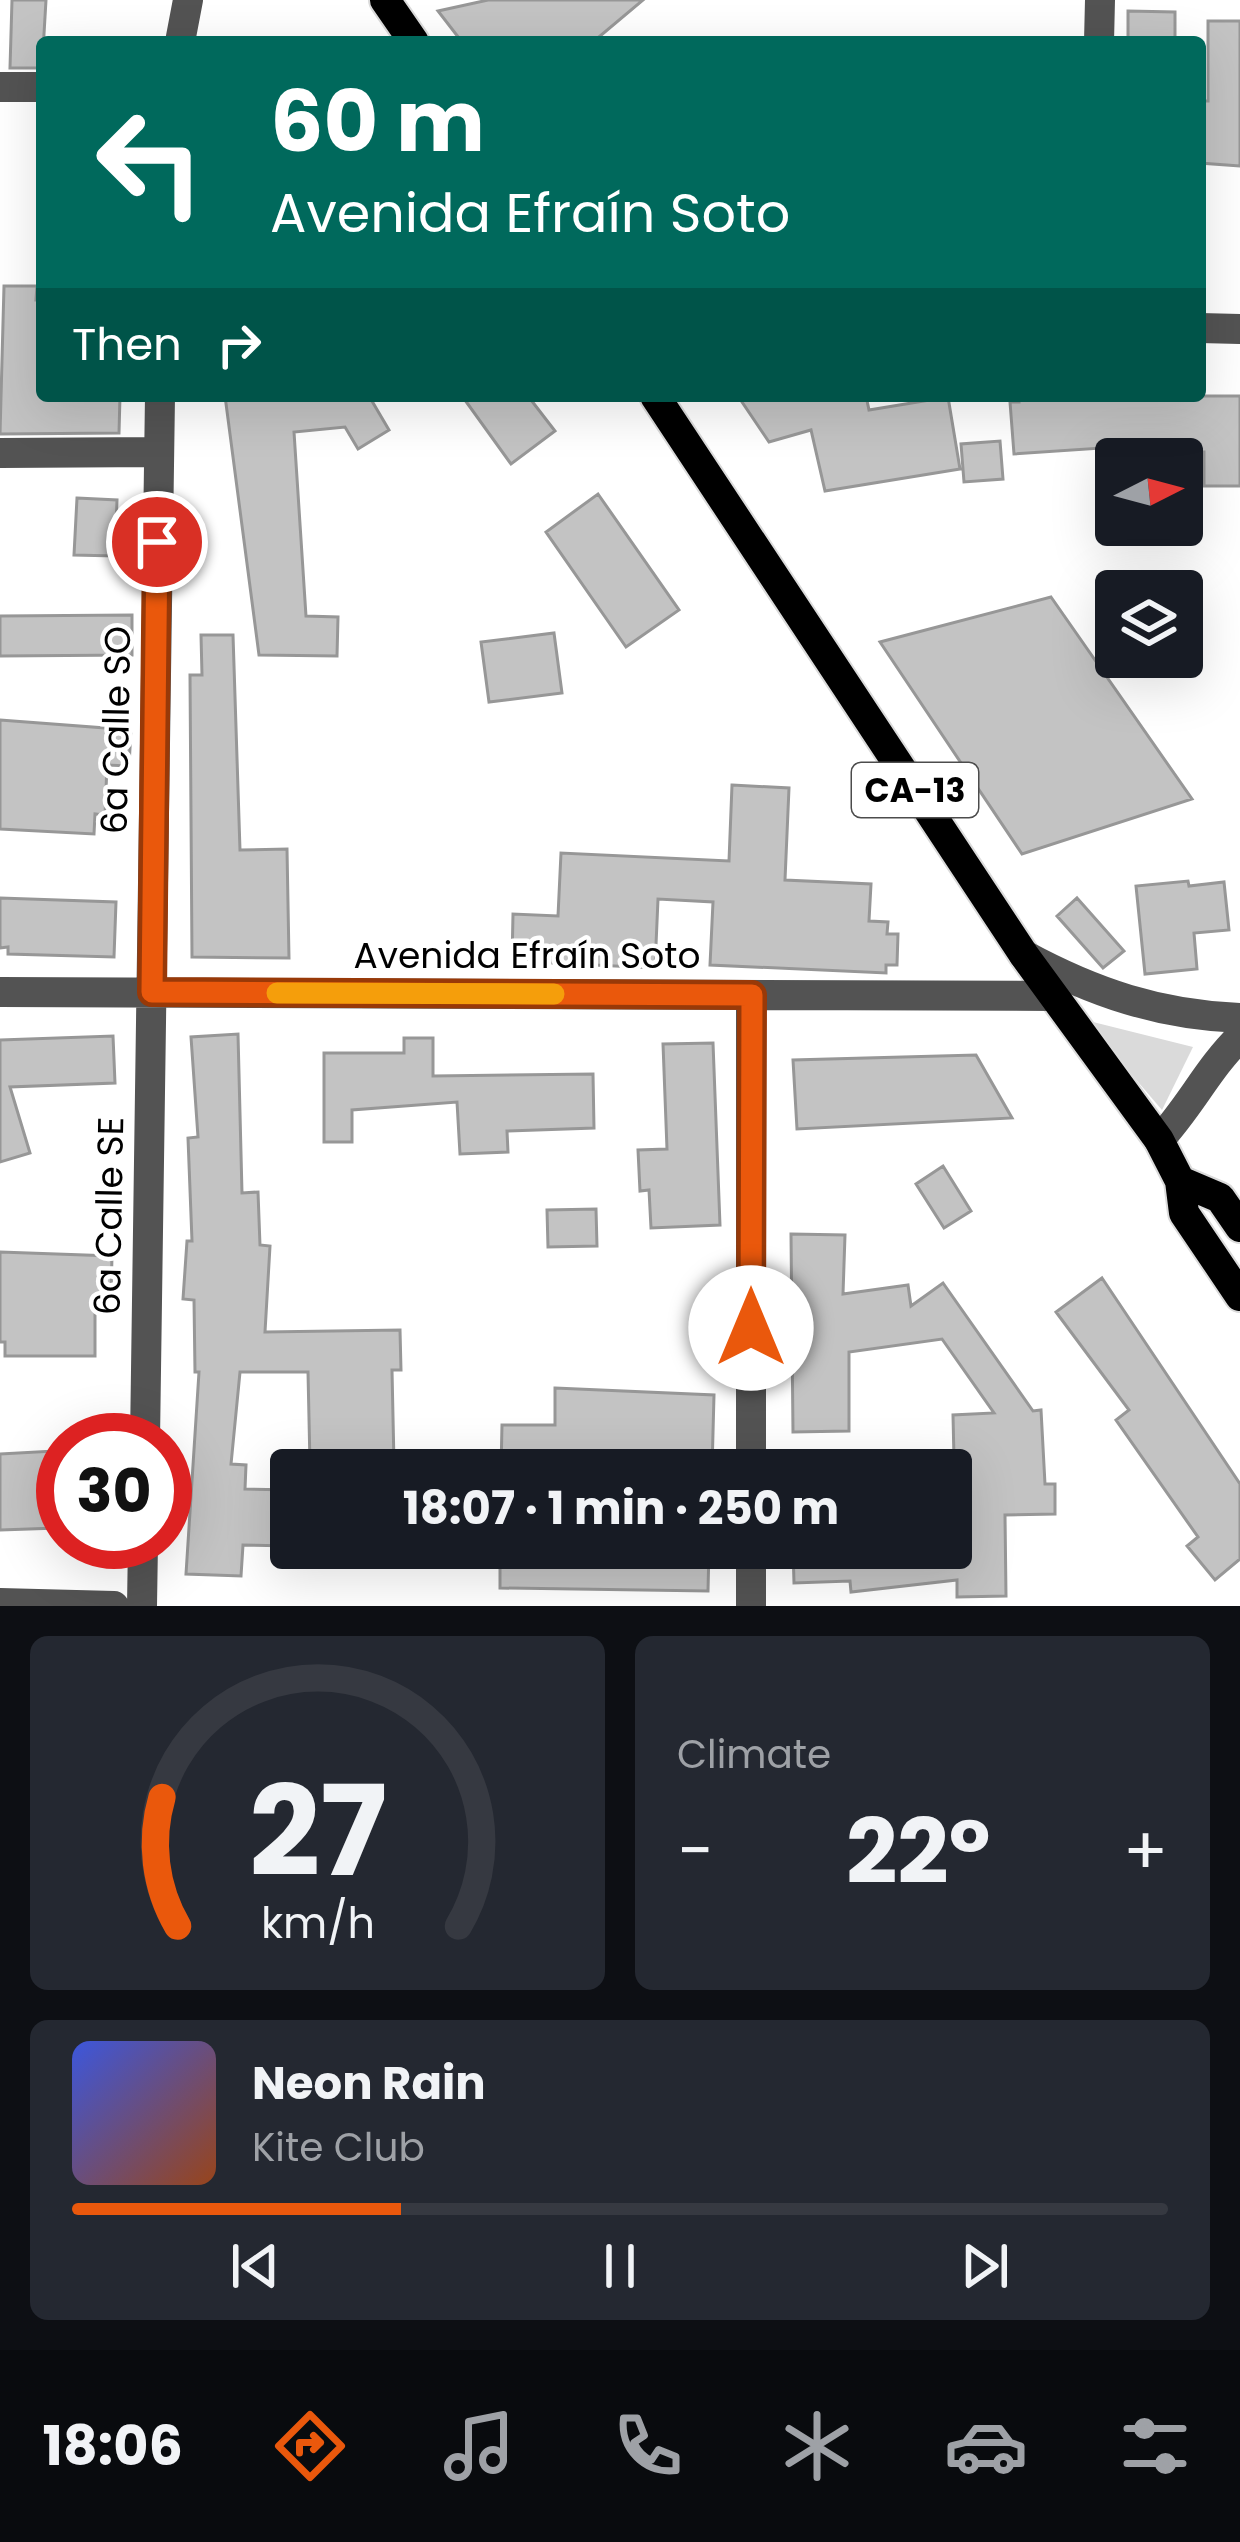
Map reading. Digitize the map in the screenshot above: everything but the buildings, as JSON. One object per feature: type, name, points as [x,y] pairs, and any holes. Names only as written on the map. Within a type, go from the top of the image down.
[{"type":"main road","points":[[385,0],[410,36]]},
{"type":"main road","name":"CA-13","points":[[659,402],[1024,955],[1159,1140],[1180,1181],[1184,1213],[1240,1296]]},
{"type":"main road","points":[[1180,1181],[1220,1198],[1240,1227]]},
{"type":"street","points":[[181,36],[188,0]]},
{"type":"street","points":[[1099,36],[1100,0]]},
{"type":"street","points":[[0,87],[36,87]]},
{"type":"street","points":[[1206,328],[1240,329]]},
{"type":"street","name":"6a Calle SO","points":[[152,992],[160,402]]},
{"type":"street","points":[[0,453],[158,452]]},
{"type":"street","points":[[1024,955],[1078,984],[1136,1005],[1240,1018]]},
{"type":"street","name":"Avenida Efraín Soto","points":[[0,992],[1054,997]]},
{"type":"street","name":"6a Calle SE","points":[[145,1413],[152,992]]},
{"type":"street","points":[[751,1449],[752,995]]},
{"type":"street","points":[[1159,1140],[1185,1112],[1215,1060],[1240,1037]]},
{"type":"street","points":[[142,1606],[143,1569]]},
{"type":"street","points":[[751,1569],[751,1606]]},
{"type":"street","points":[[0,1603],[114,1606]]},
{"type":"shaded area","points":[[1085,1020],[1193,1047],[1162,1110]]},
{"type":"slow traffic","points":[[277,993],[554,994]]},
{"type":"route","points":[[157,542],[152,992],[752,995],[751,1328]]}]
